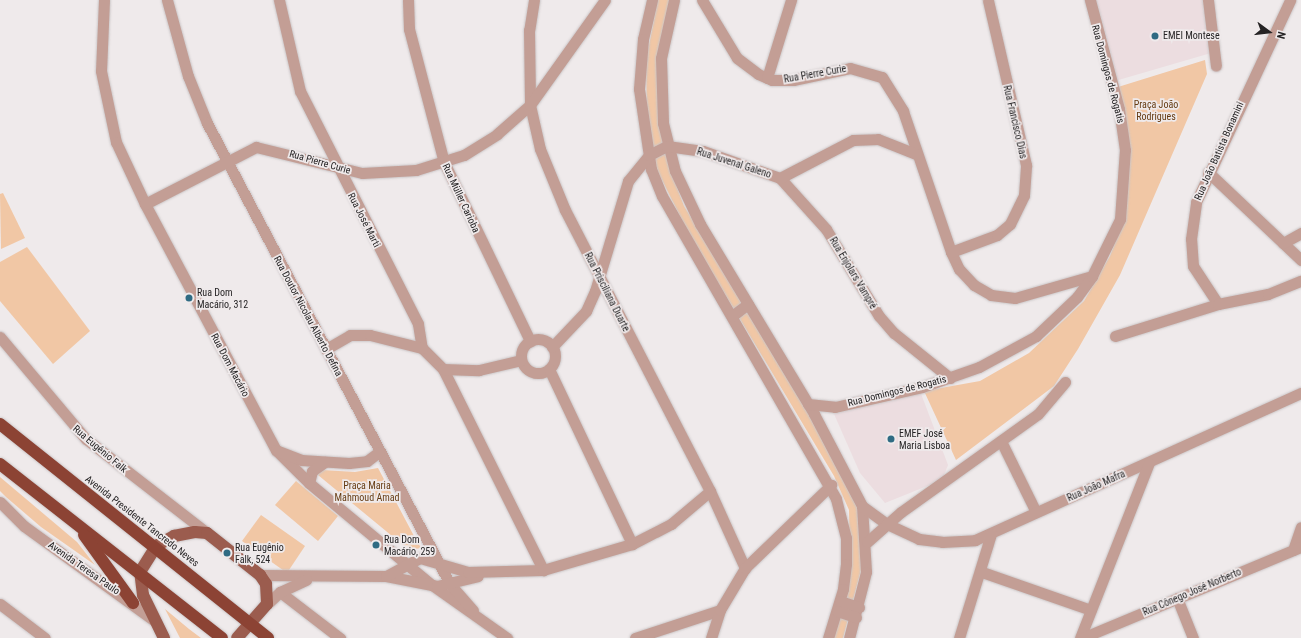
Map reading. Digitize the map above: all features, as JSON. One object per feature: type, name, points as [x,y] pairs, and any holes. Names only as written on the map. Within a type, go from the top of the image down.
[{"type":"highway","name":"Avenida Presidente Tancredo Neves","points":[[0,424],[156,546],[268,638]]},
{"type":"highway","points":[[0,464],[74,523],[140,572],[222,638]]},
{"type":"highway","points":[[74,523],[133,603]]},
{"type":"main road","points":[[157,623],[143,596],[140,572],[156,546],[174,536],[207,533]]},
{"type":"main road","name":"Rua Eugênio Falk","points":[[207,533],[260,575]]},
{"type":"main road","points":[[237,638],[267,604],[267,589],[260,575]]},
{"type":"main road","name":"Avenida Teresa Paulo","points":[[157,623],[164,638]]},
{"type":"street","name":"Rua Dom Macário","points":[[104,0],[100,52],[103,94],[116,142],[145,204],[276,450],[309,483],[408,563],[432,586],[507,638]]},
{"type":"street","name":"Rua Doutor Nicolau Alberto Defina","points":[[167,0],[188,76],[226,160],[450,584],[478,617]]},
{"type":"street","name":"Rua José Marti","points":[[279,0],[300,91],[336,167],[418,324],[422,348]]},
{"type":"street","name":"Rua Müller Carioba","points":[[408,0],[409,30],[444,162],[530,341]]},
{"type":"street","name":"Rua Prisciliana Duarte","points":[[534,0],[529,30],[530,105],[540,149],[565,210],[710,491],[744,568]]},
{"type":"street","name":"Rua Pierre Curie","points":[[145,204],[226,160],[250,148],[261,146],[356,172],[386,173],[444,162],[481,145],[530,105],[605,0]]},
{"type":"street","points":[[652,0],[641,57],[639,89],[648,155],[662,196],[831,485],[846,538],[839,606],[828,638]]},
{"type":"street","points":[[674,0],[661,58],[667,146],[700,224],[808,404],[862,506],[866,542],[866,572],[858,612],[849,638]]},
{"type":"street","name":"Rua Pierre Curie","points":[[702,0],[737,58],[767,78],[793,80],[846,68],[876,73],[896,94],[916,154]]},
{"type":"street","points":[[767,78],[791,0]]},
{"type":"street","name":"Rua Francisco Dias","points":[[951,252],[997,235],[1010,224],[1024,195],[1026,165],[988,0]]},
{"type":"street","name":"Rua Domingos de Rogatis","points":[[808,404],[835,407],[950,378],[1007,353],[1036,336],[1077,297],[1092,276],[1120,219],[1126,150],[1120,109],[1090,0]]},
{"type":"street","points":[[1208,0],[1216,66]]},
{"type":"street","name":"Rua João Batista Bonamini","points":[[1218,304],[1195,273],[1191,248],[1196,202],[1208,172],[1290,0]]},
{"type":"street","points":[[641,57],[661,58]]},
{"type":"street","name":"Rua Juvenal Galeno","points":[[888,142],[910,135]]},
{"type":"street","name":"Rua Juvenal Galeno","points":[[667,146],[703,151],[780,178],[854,140],[888,142],[916,154]]},
{"type":"street","points":[[552,347],[583,315],[600,277],[628,181],[648,155],[667,146]]},
{"type":"street","points":[[916,154],[951,252],[966,278],[991,295],[1015,298],[1092,276]]},
{"type":"street","points":[[1208,172],[1301,260]]},
{"type":"street","name":"Rua Enjolars Vampré","points":[[780,178],[826,229],[879,316],[894,333],[950,378]]},
{"type":"street","points":[[684,234],[700,224]]},
{"type":"street","points":[[1283,243],[1301,233]]},
{"type":"street","points":[[1115,336],[1218,304],[1268,294],[1301,281]]},
{"type":"street","points":[[1057,286],[1077,297]]},
{"type":"street","points":[[732,316],[748,304]]},
{"type":"street","points":[[326,349],[350,335],[370,335],[422,348],[444,369],[543,570]]},
{"type":"street","name":"Rua Eugênio Falk","points":[[0,337],[86,439],[207,533]]},
{"type":"street","points":[[545,340],[552,347],[554,361],[549,369],[530,372],[521,360],[522,349],[530,341],[545,340]]},
{"type":"street","points":[[444,369],[479,370],[521,360]]},
{"type":"street","points":[[549,369],[632,544]]},
{"type":"street","points":[[774,387],[791,377]]},
{"type":"street","points":[[866,542],[887,524],[1001,441],[1050,403],[1065,382]]},
{"type":"street","name":"Rua João Mafra","points":[[862,506],[887,524],[919,539],[942,542],[975,540],[992,534],[1036,512],[1301,394]]},
{"type":"street","name":"Rua Domingos de Rogatis","points":[[821,427],[835,407]]},
{"type":"street","points":[[1001,441],[1036,512]]},
{"type":"street","points":[[276,450],[301,460],[360,463],[379,452]]},
{"type":"street","points":[[309,483],[312,471],[325,462]]},
{"type":"street","points":[[1081,638],[1149,462]]},
{"type":"street","points":[[711,638],[720,610],[744,568],[831,485]]},
{"type":"street","points":[[260,575],[312,578],[386,576],[432,586],[450,584],[488,573],[543,570],[632,544],[671,524],[710,491]]},
{"type":"street","name":"Avenida Teresa Paulo","points":[[0,502],[24,526],[133,603],[157,623]]},
{"type":"street","points":[[174,536],[185,526],[180,512]]},
{"type":"street","points":[[1297,548],[1301,527]]},
{"type":"street","points":[[959,638],[982,572],[992,534]]},
{"type":"street","name":"Rua Cônego José Norberto","points":[[1081,638],[1297,548]]},
{"type":"street","points":[[386,576],[420,558],[439,564],[488,573]]},
{"type":"street","points":[[982,572],[1091,610]]},
{"type":"street","points":[[267,604],[280,592],[312,578]]},
{"type":"street","points":[[280,592],[340,638]]},
{"type":"street","points":[[1177,598],[1193,638]]},
{"type":"street","points":[[0,604],[45,638]]},
{"type":"street","points":[[839,606],[858,612]]},
{"type":"street","points":[[635,638],[720,610]]},
{"type":"shaded area","name":"EMEI Montese","points":[[1096,0],[1203,0],[1211,53],[1115,81]]},
{"type":"shaded area","name":"EMEF José Maria Lisboa","points":[[920,391],[948,465],[942,480],[885,503],[860,473],[834,414]]},
{"type":"green space","points":[[658,0],[669,0],[659,124],[671,172],[684,206],[811,415],[857,508],[861,570],[843,638],[832,638],[850,569],[849,510],[834,476],[689,234],[657,170],[647,123],[646,60]]},
{"type":"green space","name":"Praça João Rodrigues","points":[[1205,60],[1207,74],[1120,275],[1078,349],[1054,386],[956,460],[924,391],[980,381],[1029,353],[1084,301],[1110,256],[1126,215],[1131,150],[1118,87]]},
{"type":"green space","points":[[3,193],[25,238],[1,249],[0,194]]},
{"type":"green space","points":[[27,247],[90,331],[53,364],[0,301],[0,262]]},
{"type":"green space","name":"Praça Maria Mahmoud Amad","points":[[378,468],[421,548],[409,550],[318,475],[322,470],[355,472]]},
{"type":"green space","points":[[0,477],[77,542],[95,565],[41,527],[6,497],[0,491]]},
{"type":"green space","points":[[296,481],[338,516],[318,541],[275,505]]},
{"type":"green space","points":[[261,515],[305,546],[287,573],[242,541]]},
{"type":"green space","points":[[165,609],[189,629],[201,638],[180,638]]},
{"type":"place","name":"EMEI Montese","points":[[1155,36]]},
{"type":"place","name":"Rua Dom Macário, 312","points":[[189,298]]},
{"type":"place","name":"EMEF José Maria Lisboa","points":[[891,439]]},
{"type":"place","name":"Rua Dom Macário, 259","points":[[376,545]]},
{"type":"place","name":"Rua Eugênio Falk, 524","points":[[227,553]]}]
